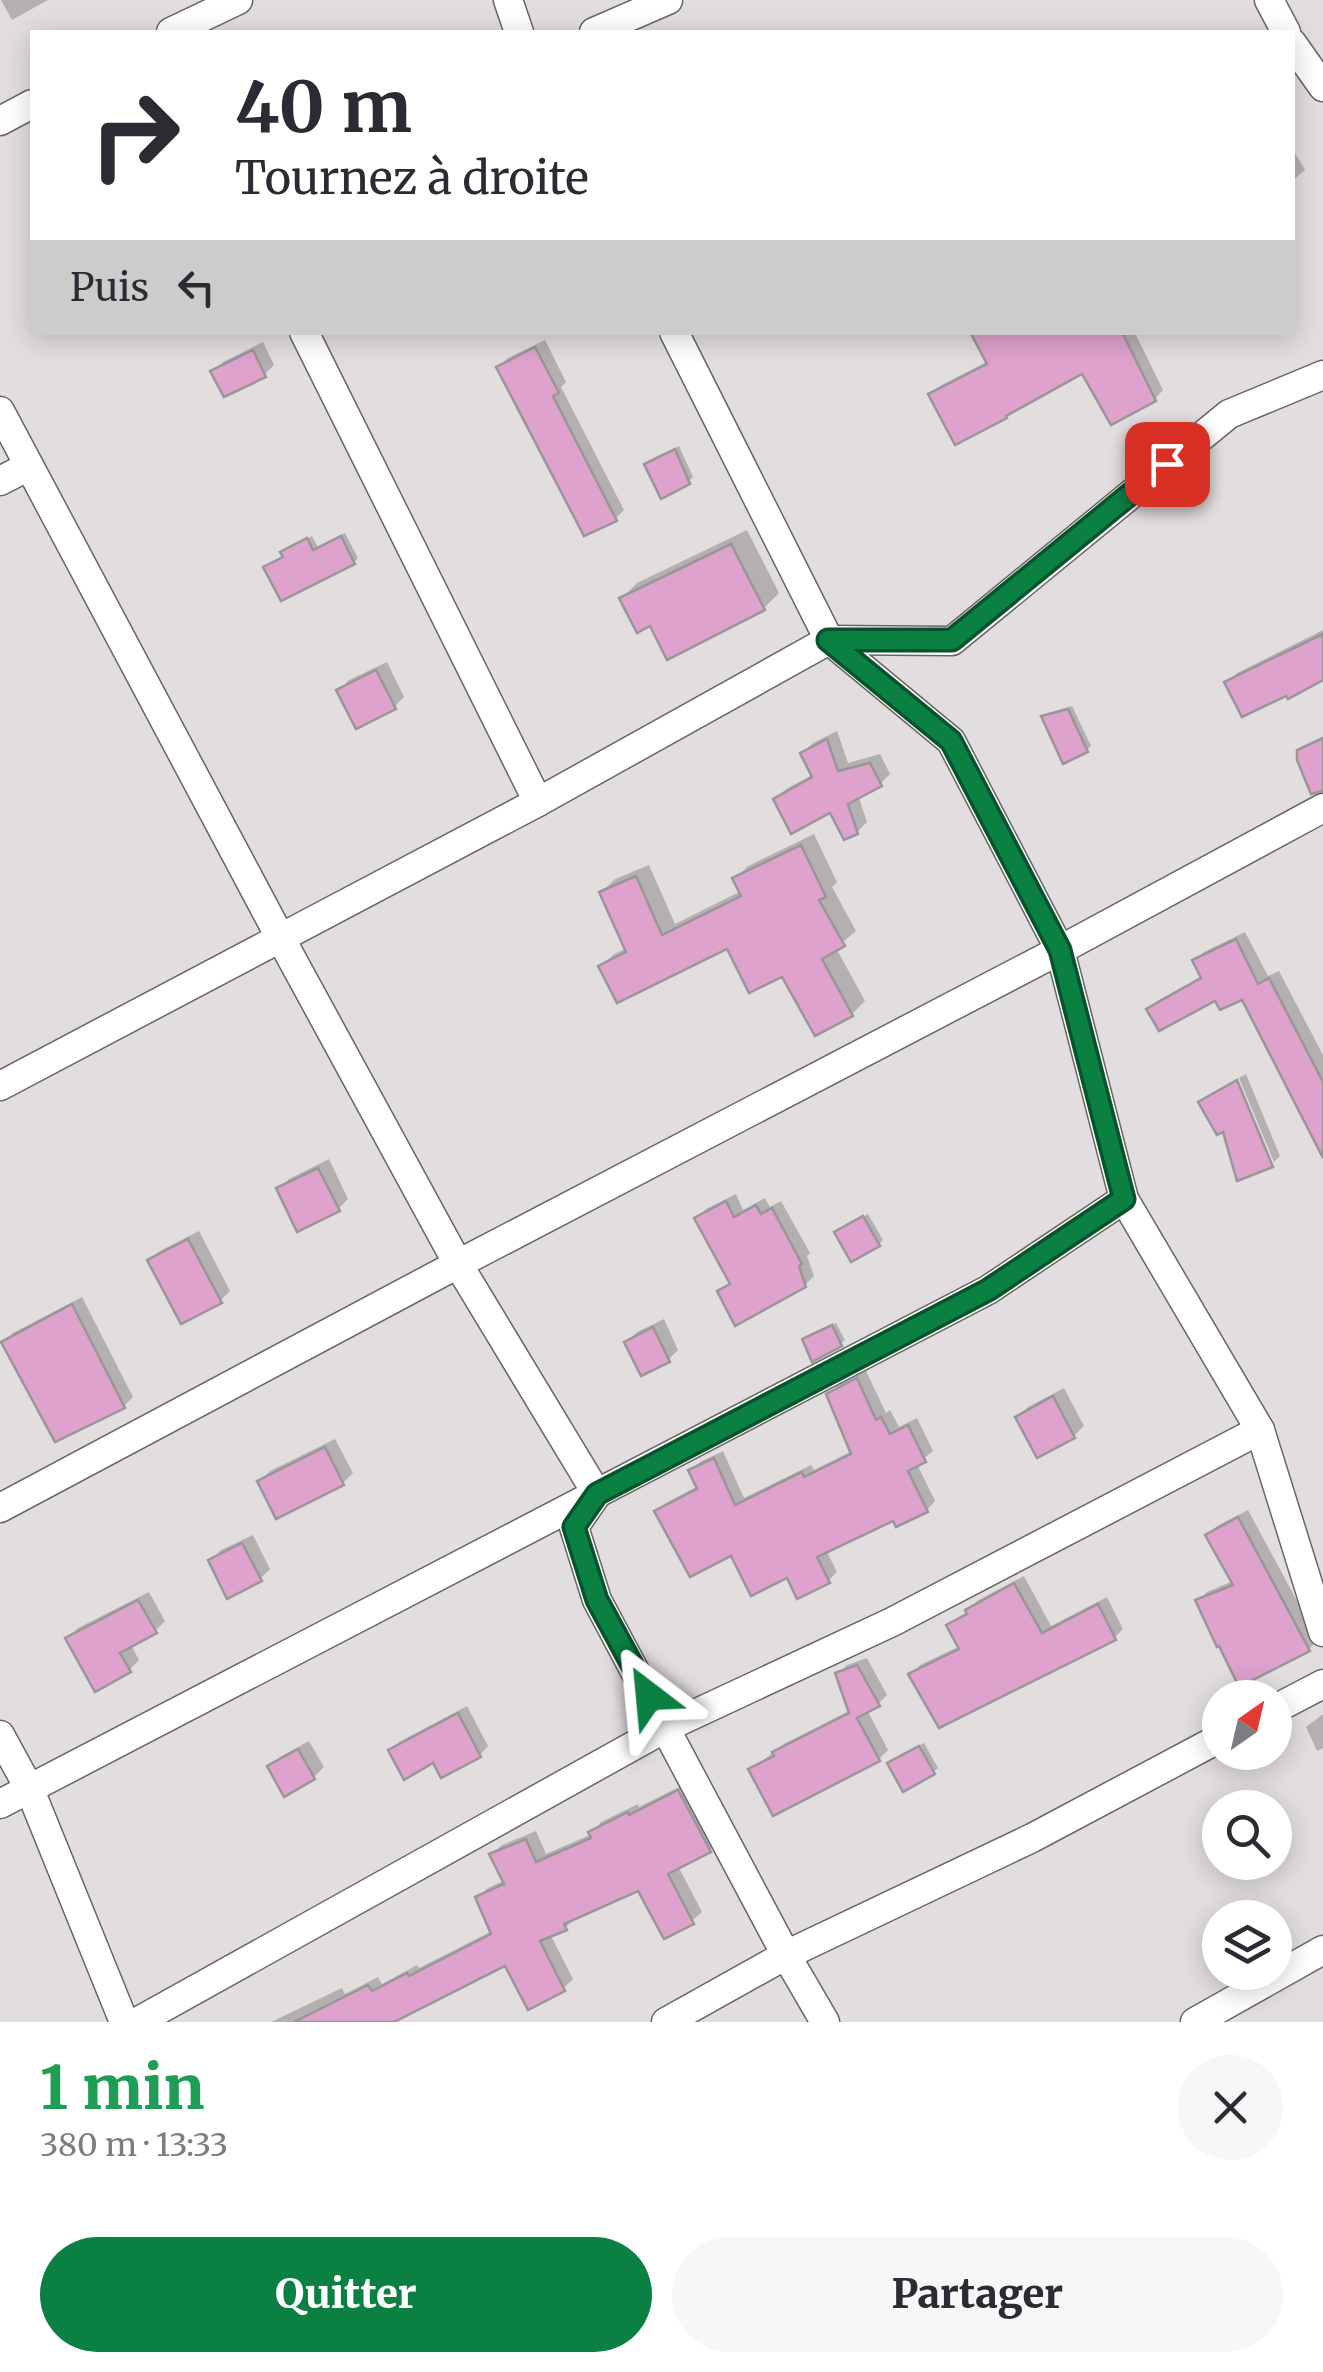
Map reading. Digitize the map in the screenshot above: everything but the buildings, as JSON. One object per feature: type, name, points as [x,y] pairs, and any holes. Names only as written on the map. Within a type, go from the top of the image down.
[{"type":"street","points":[[176,30],[238,0]]},
{"type":"street","points":[[508,0],[518,30]]},
{"type":"street","points":[[599,30],[668,0]]},
{"type":"street","points":[[1268,0],[1285,30]]},
{"type":"street","points":[[1295,47],[1323,87]]},
{"type":"street","points":[[0,121],[30,105]]},
{"type":"street","points":[[305,335],[538,802]]},
{"type":"street","points":[[676,335],[828,640],[951,741],[1060,950],[1124,1199],[1260,1430],[1323,1632]]},
{"type":"street","points":[[0,1086],[538,802],[828,640],[952,640],[1228,414],[1323,376]]},
{"type":"street","points":[[0,412],[458,1264],[597,1494]]},
{"type":"street","points":[[0,481],[29,466]]},
{"type":"street","points":[[0,1508],[1323,808]]},
{"type":"street","points":[[0,1804],[988,1290],[1124,1199]]},
{"type":"street","points":[[137,2022],[667,1728],[892,1622],[1260,1430]]},
{"type":"street","points":[[597,1494],[574,1527],[597,1600],[825,2022]]},
{"type":"street","points":[[1292,1700],[1323,1684]]},
{"type":"street","points":[[0,1735],[30,1790],[124,2022]]},
{"type":"street","points":[[666,2022],[786,1955],[1032,1838],[1202,1748]]},
{"type":"street","points":[[1195,2022],[1323,1950]]},
{"type":"route","points":[[649,1696],[597,1600],[574,1527],[597,1494],[988,1290],[1124,1199],[1060,950],[951,741],[828,640],[952,640],[1167,464]]}]
